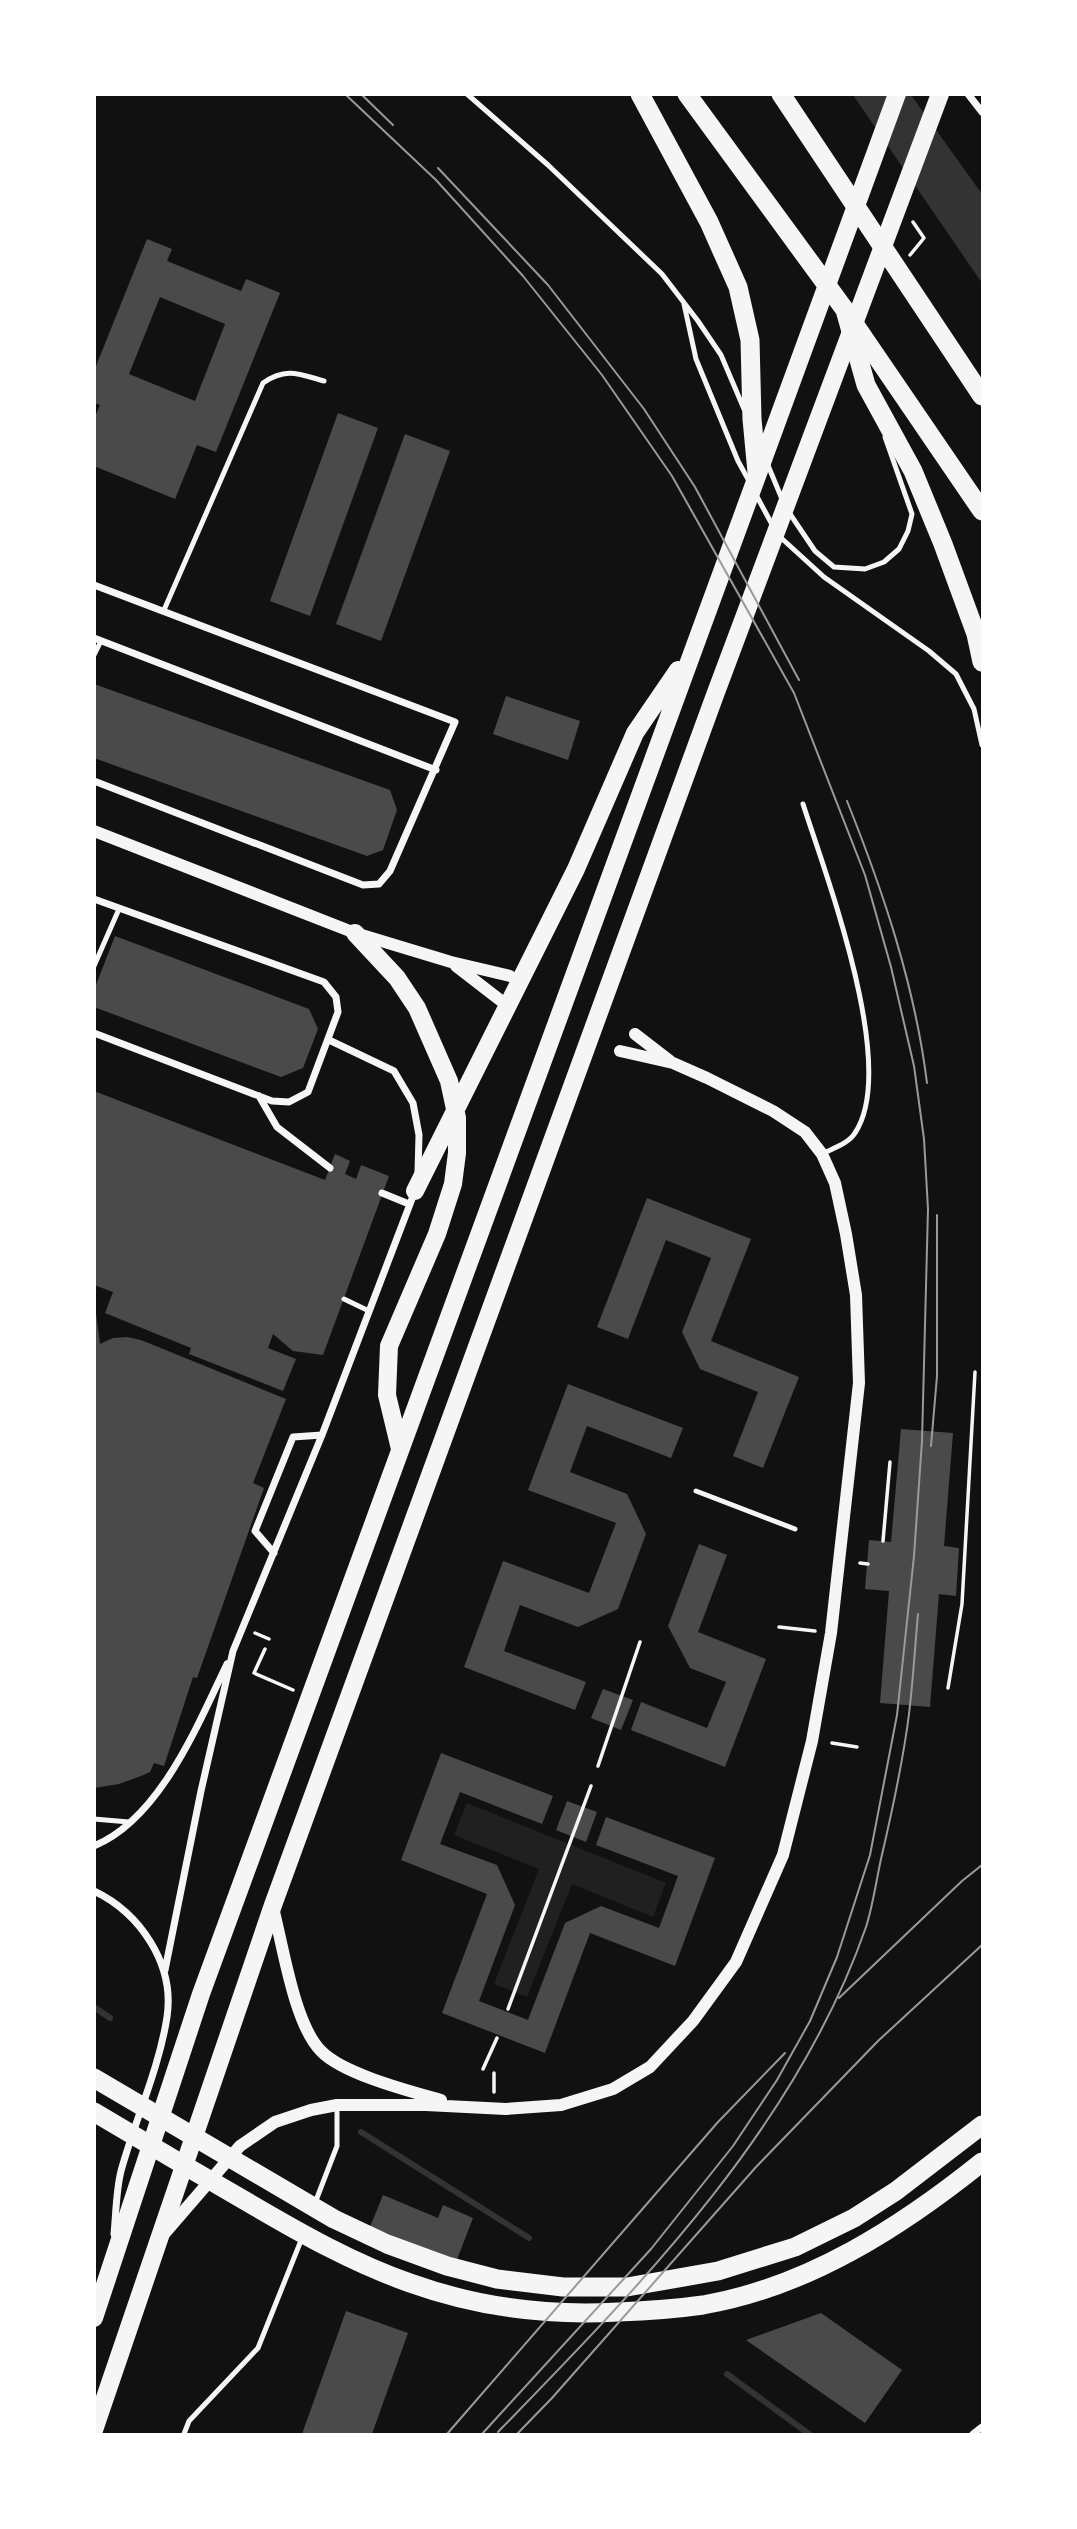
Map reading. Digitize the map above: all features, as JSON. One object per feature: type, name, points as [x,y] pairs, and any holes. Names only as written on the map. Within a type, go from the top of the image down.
[{"type":"highway","points":[[640,94],[709,222],[738,287],[750,340],[751,419],[757,472]]},
{"type":"highway","points":[[687,94],[845,310],[982,512]]},
{"type":"highway","points":[[781,94],[982,396]]},
{"type":"highway","points":[[94,2318],[201,1994],[897,94]]},
{"type":"highway","points":[[94,2430],[273,1905],[715,695],[940,94]]},
{"type":"highway","points":[[845,310],[866,385],[913,471],[943,544],[975,634],[982,662]]},
{"type":"highway","points":[[412,1198],[576,869],[635,733],[693,647]]},
{"type":"highway","points":[[355,933],[397,978],[417,1008],[449,1081],[457,1118],[453,1184],[437,1234],[389,1346],[387,1395],[400,1449]]},
{"type":"highway","points":[[94,2078],[334,2219],[387,2244],[447,2266],[497,2279],[563,2287],[627,2287],[705,2273],[795,2247],[854,2218],[896,2191],[982,2125]]},
{"type":"highway","points":[[94,2112],[324,2247],[372,2268],[412,2284],[465,2300],[511,2309],[578,2314],[661,2310],[705,2304],[758,2291],[800,2275],[865,2244],[953,2186],[982,2162]]},
{"type":"street","points":[[968,94],[982,113]]},
{"type":"street","points":[[94,584],[455,722],[390,871],[379,884],[363,885],[94,781]]},
{"type":"street","points":[[98,639],[436,770]]},
{"type":"street","points":[[94,831],[355,933],[451,962],[510,976]]},
{"type":"street","points":[[94,899],[324,982],[336,997],[338,1012],[308,1092],[289,1102],[272,1101],[94,1032]]},
{"type":"street","points":[[451,962],[500,1000]]},
{"type":"street","points":[[635,1034],[673,1063]]},
{"type":"street","points":[[96,1845],[129,1822],[161,1789],[185,1750],[233,1651],[274,1553],[412,1198],[419,1165],[419,1135],[413,1103],[394,1071],[329,1040]]},
{"type":"street","points":[[159,2239],[240,2146],[275,2122],[337,2105],[426,2105],[506,2109],[561,2105],[613,2089],[650,2067],[693,2021],[736,1962],[783,1855],[812,1741],[831,1633],[859,1383],[856,1295],[835,1183],[822,1154],[805,1132],[773,1111],[673,1063],[620,1051]]},
{"type":"street","points":[[259,1096],[277,1127],[330,1167]]},
{"type":"street","points":[[382,1194],[412,1198]]},
{"type":"street","points":[[274,1553],[255,1531],[293,1437],[322,1435]]},
{"type":"street","points":[[111,2266],[120,2174],[168,2014],[164,1970],[233,1651]]},
{"type":"street","points":[[94,1891],[132,1916],[148,1937],[164,1970]]},
{"type":"street","points":[[273,1905],[304,2025],[321,2051],[346,2068],[409,2091],[468,2108]]},
{"type":"street","points":[[973,2434],[982,2427]]},
{"type":"lane","points":[[467,94],[548,165],[653,265],[683,301],[721,355],[787,510],[815,551],[834,567],[864,569],[884,562],[899,549],[908,531],[912,514],[866,385]]},
{"type":"lane","points":[[683,301],[696,359],[715,408],[738,461],[781,540],[824,577],[929,651],[956,674],[974,709],[982,745]]},
{"type":"lane","points":[[164,610],[263,383],[274,376],[289,372],[324,381]]},
{"type":"lane","points":[[94,655],[98,639]]},
{"type":"lane","points":[[803,804],[840,922],[861,1007],[869,1064],[866,1108],[854,1135],[839,1147],[822,1154]]},
{"type":"lane","points":[[94,966],[119,909]]},
{"type":"lane","points":[[344,1299],[369,1311]]},
{"type":"lane","points":[[696,1491],[796,1529]]},
{"type":"lane","points":[[94,1819],[129,1822]]},
{"type":"lane","points":[[309,2219],[337,2146],[337,2105]]},
{"type":"lane","points":[[184,2434],[190,2420],[258,2348],[304,2232]]},
{"type":"path","points":[[948,1688],[964,1581],[975,1372]]},
{"type":"path","points":[[883,1541],[890,1462]]},
{"type":"path","points":[[860,1563],[868,1564]]},
{"type":"path","points":[[779,1627],[831,1633]]},
{"type":"path","points":[[598,1766],[640,1642]]},
{"type":"path","points":[[265,1649],[254,1673],[309,1698]]},
{"type":"path","points":[[832,1743],[857,1748]]},
{"type":"path","points":[[508,2009],[591,1786]]},
{"type":"path","points":[[483,2069],[497,2038]]},
{"type":"shaded area","points":[[853,95],[911,95],[982,194],[982,283]]},
{"type":"shaded area","points":[[467,1803],[666,1883],[653,1917],[572,1884],[527,1997],[494,1984],[539,1869],[454,1835]]},
{"type":"building","points":[[147,239],[172,249],[167,261],[241,291],[246,279],[280,293],[216,452],[197,445],[175,499],[94,466],[94,419],[100,405],[94,403],[94,371]],"holes":[[[160,297],[225,324],[195,401],[129,374]]]},
{"type":"building","points":[[338,413],[378,428],[310,616],[270,601]]},
{"type":"building","points":[[405,434],[450,451],[381,641],[336,624]]},
{"type":"building","points":[[94,684],[390,790],[397,810],[383,850],[367,856],[94,758]]},
{"type":"building","points":[[506,696],[580,721],[568,760],[493,734]]},
{"type":"building","points":[[115,936],[309,1009],[318,1029],[303,1068],[281,1077],[94,1007],[94,990]]},
{"type":"building","points":[[94,1091],[325,1180],[335,1154],[350,1161],[345,1174],[356,1179],[361,1165],[389,1176],[323,1355],[293,1351],[273,1334],[268,1348],[296,1359],[283,1391],[189,1354],[191,1348],[105,1313],[113,1292],[94,1285]]},
{"type":"building","points":[[647,1198],[751,1239],[711,1341],[799,1377],[763,1468],[733,1456],[758,1392],[700,1369],[682,1332],[711,1258],[666,1240],[628,1339],[597,1327]]},
{"type":"building","points":[[94,1313],[100,1344],[113,1338],[141,1340],[286,1399],[253,1483],[264,1488],[197,1678],[193,1677],[164,1766],[154,1763],[150,1772],[141,1776],[119,1784],[94,1788]]},
{"type":"building","points":[[568,1384],[683,1428],[671,1458],[587,1426],[570,1472],[627,1494],[646,1534],[618,1609],[578,1627],[520,1605],[504,1651],[586,1682],[575,1710],[464,1667],[503,1561],[589,1593],[616,1523],[528,1490]]},
{"type":"building","points":[[901,1429],[953,1433],[944,1546],[959,1548],[956,1596],[939,1594],[930,1707],[880,1703],[889,1591],[865,1589],[869,1540],[891,1542]]},
{"type":"building","points":[[699,1544],[727,1555],[698,1632],[766,1659],[725,1767],[631,1730],[641,1702],[707,1728],[726,1682],[690,1668],[668,1626]]},
{"type":"building","points":[[603,1689],[633,1700],[621,1730],[591,1718]]},
{"type":"building","points":[[441,1753],[553,1796],[542,1824],[460,1792],[440,1844],[497,1865],[515,1905],[479,2001],[528,2020],[565,1923],[601,1906],[659,1928],[678,1876],[596,1845],[606,1817],[715,1858],[675,1966],[590,1933],[545,2053],[442,2013],[487,1894],[401,1860]]},
{"type":"building","points":[[567,1801],[597,1812],[586,1842],[556,1830]]},
{"type":"building","points":[[383,2195],[438,2218],[443,2205],[473,2218],[456,2262],[370,2227]]},
{"type":"building","points":[[346,2311],[408,2333],[372,2434],[302,2434]]},
{"type":"building","points":[[821,2313],[902,2370],[865,2423],[746,2340]]},
{"type":"waterway","points":[[94,2007],[110,2018]]},
{"type":"waterway","points":[[361,2132],[529,2238]]},
{"type":"waterway","points":[[727,2374],[809,2434]]},
{"type":"tram line","points":[[345,94],[436,180],[523,276],[602,375],[672,476],[794,693],[865,875],[891,967],[914,1066],[924,1139],[928,1209],[922,1441],[914,1556],[897,1715],[870,1855],[837,1957],[810,2021],[777,2080],[733,2146],[651,2249],[482,2434]]},
{"type":"tram line","points":[[361,94],[393,125]]},
{"type":"tram line","points":[[438,168],[548,285],[644,409],[695,487],[799,680]]},
{"type":"tram line","points":[[847,801],[896,939],[915,1011],[927,1083]]},
{"type":"tram line","points":[[931,1446],[937,1376],[937,1215]]},
{"type":"tram line","points":[[498,2432],[607,2319],[710,2199],[757,2135],[800,2069],[836,2000],[866,1927],[893,1805],[909,1714],[918,1614]]},
{"type":"tram line","points":[[839,1998],[982,1865]]},
{"type":"tram line","points":[[517,2434],[756,2167],[878,2041],[982,1945]]},
{"type":"tram line","points":[[447,2434],[718,2122],[785,2053]]}]
